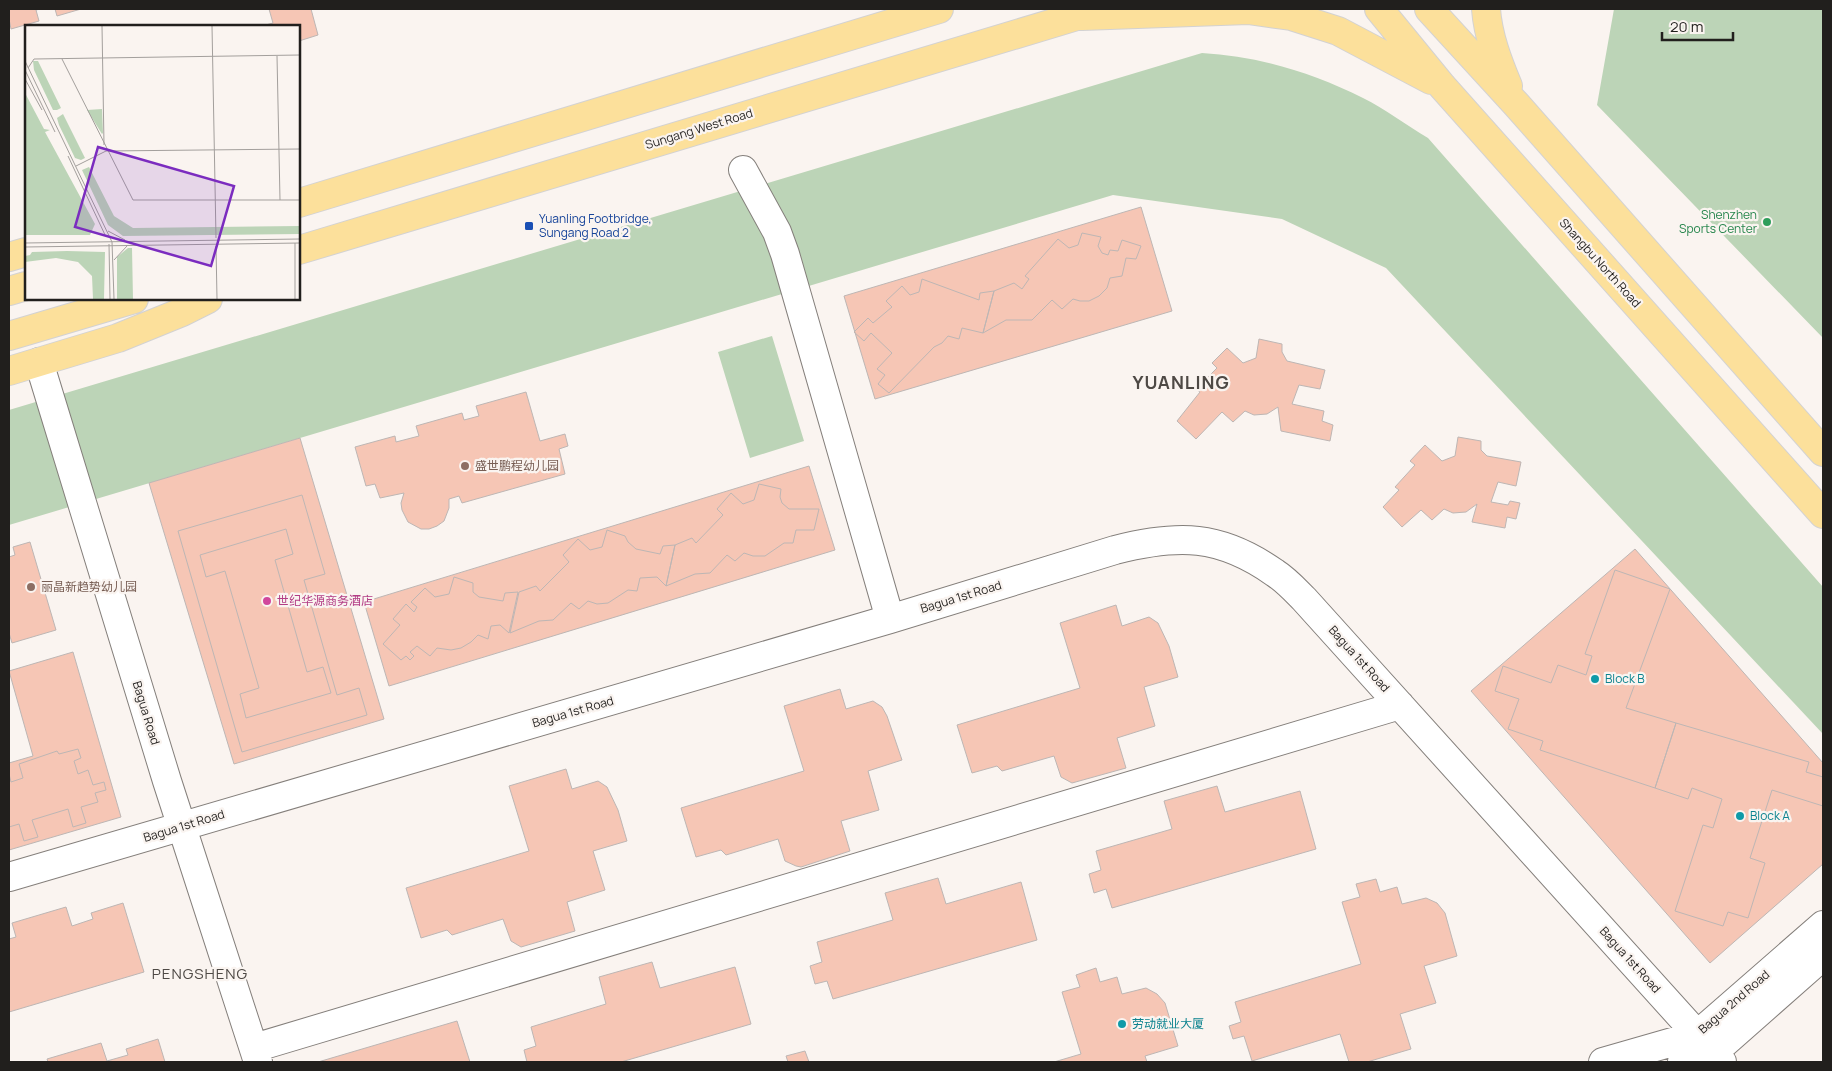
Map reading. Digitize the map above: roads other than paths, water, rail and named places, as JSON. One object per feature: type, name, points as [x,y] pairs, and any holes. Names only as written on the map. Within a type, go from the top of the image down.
[{"type":"main road","points":[[302,202],[939,9]]},
{"type":"main road","name":"Shangbu North Road","points":[[1379,9],[1442,86],[1823,514]]},
{"type":"main road","points":[[1429,9],[1516,104],[1823,452]]},
{"type":"main road","points":[[1486,9],[1492,44],[1516,104]]},
{"type":"main road","name":"Sungang West Road","points":[[304,249],[1089,12],[1248,10],[1291,16],[1338,31],[1442,86]]},
{"type":"main road","points":[[9,257],[25,252]]},
{"type":"main road","points":[[9,291],[25,286]]},
{"type":"main road","points":[[9,336],[131,300]]},
{"type":"main road","points":[[9,371],[118,338],[182,312],[206,300]]},
{"type":"street","points":[[743,170],[771,219],[785,254],[890,619]]},
{"type":"street","name":"Bagua Road","points":[[39,362],[182,827],[256,1055]]},
{"type":"street","name":"Bagua 1st Road","points":[[9,877],[890,619],[1115,550],[1148,542],[1181,539],[1214,542],[1244,554],[1276,573],[1304,598],[1711,1050]]},
{"type":"street","points":[[256,1055],[1400,705]]},
{"type":"street","name":"Bagua 2nd Road","points":[[1603,1062],[1711,1050],[1823,924]]},
{"type":"street","name":"Bagua 2nd Road","points":[[1682,1062],[1711,1050],[1823,956]]},
{"type":"place","name":"Shenzhen Sports Center","points":[[1767,222]]},
{"type":"place","name":"Yuanling Footbridge, Sungang Road 2","points":[[529,226]]},
{"type":"place","name":"盛世鹏程幼儿园","points":[[465,466]]},
{"type":"place","name":"丽晶新趋势幼儿园","points":[[31,587]]},
{"type":"place","name":"世纪华源商务酒店","points":[[267,601]]},
{"type":"place","name":"Block B","points":[[1595,679]]},
{"type":"place","name":"Block A","points":[[1740,816]]},
{"type":"place","name":"劳动就业大厦","points":[[1122,1024]]},
{"type":"district","name":"YUANLING","points":[[1181,383]]},
{"type":"district","name":"PENGSHENG","points":[[200,974]]}]
